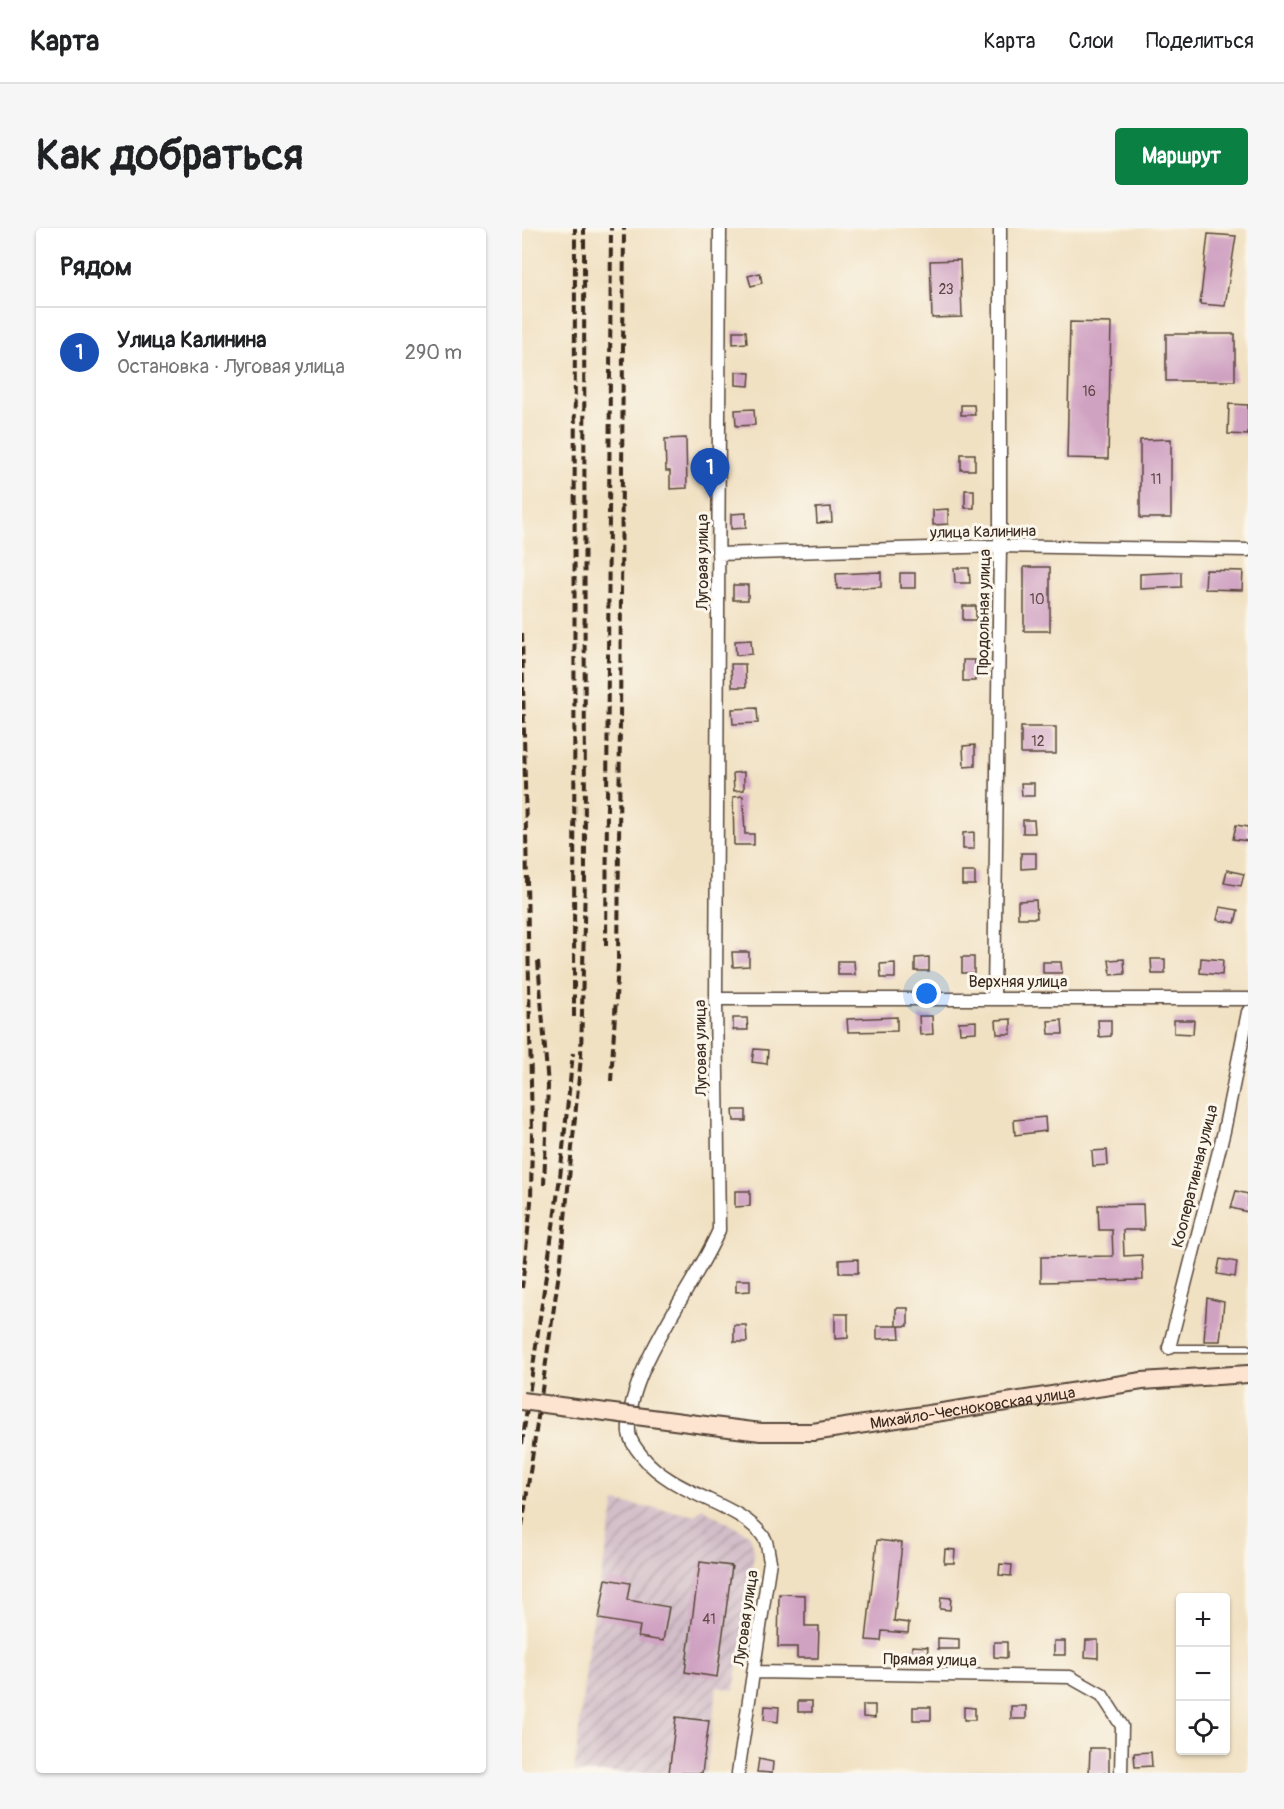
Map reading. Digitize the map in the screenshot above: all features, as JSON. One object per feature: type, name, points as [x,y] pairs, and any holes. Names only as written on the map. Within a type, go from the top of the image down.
[{"type":"street","name":"Луговая улица","points":[[720,228],[716,999],[719,1230],[709,1254],[681,1297],[649,1359],[636,1389],[629,1434],[637,1450],[654,1471],[692,1494],[748,1520],[766,1541],[770,1561],[738,1773]]},
{"type":"street","name":"Продольная улица","points":[[994,997],[1000,546],[1000,228]]},
{"type":"street","name":"улица Калинина","points":[[718,554],[1000,546],[1248,550]]},
{"type":"street","name":"Верхняя улица","points":[[716,999],[994,997],[1248,999]]},
{"type":"street","name":"Кооперативная улица","points":[[1169,1348],[1224,1131],[1248,1012]]},
{"type":"street","name":"Михайло-Чесноковская улица","points":[[522,1401],[761,1432],[813,1432],[1132,1383],[1248,1374]]},
{"type":"street","name":"Прямая улица","points":[[754,1672],[1070,1677],[1101,1695],[1122,1726],[1121,1773]]},
{"type":"lane","points":[[1169,1348],[1248,1348]]},
{"type":"shaded area","points":[[615,1502],[695,1515],[702,1508],[750,1535],[754,1549],[751,1586],[734,1690],[717,1687],[706,1773],[574,1773],[589,1642]]},
{"type":"building","points":[[1208,234],[1236,236],[1225,306],[1200,304]]},
{"type":"building","points":[[960,260],[962,317],[932,318],[930,261]]},
{"type":"building","points":[[760,273],[762,283],[751,286],[748,276]]},
{"type":"building","points":[[1070,322],[1111,323],[1108,459],[1067,458]]},
{"type":"building","points":[[733,331],[746,331],[747,343],[733,344]]},
{"type":"building","points":[[1166,334],[1235,334],[1235,381],[1166,381]]},
{"type":"building","points":[[736,372],[750,373],[749,386],[736,385]]},
{"type":"building","points":[[1229,404],[1248,405],[1248,435],[1228,434]]},
{"type":"building","points":[[961,405],[974,405],[975,415],[961,415]]},
{"type":"building","points":[[754,409],[755,425],[736,426],[735,410]]},
{"type":"building","points":[[686,438],[687,488],[670,489],[670,471],[666,471],[665,439]]},
{"type":"building","points":[[1171,439],[1171,518],[1140,518],[1140,440]]},
{"type":"building","points":[[961,454],[975,454],[975,470],[961,470]]},
{"type":"building","points":[[965,490],[974,490],[974,508],[965,508]]},
{"type":"building","points":[[831,507],[832,522],[817,523],[816,508]]},
{"type":"building","points":[[948,509],[948,524],[933,525],[933,510]]},
{"type":"building","points":[[746,513],[746,528],[731,529],[731,514]]},
{"type":"building","points":[[1024,567],[1050,567],[1050,631],[1024,631]]},
{"type":"building","points":[[954,568],[969,568],[970,583],[955,583]]},
{"type":"building","points":[[1206,570],[1243,571],[1242,590],[1205,589]]},
{"type":"building","points":[[881,572],[881,587],[837,589],[836,574]]},
{"type":"building","points":[[1181,572],[1181,587],[1140,589],[1140,574]]},
{"type":"building","points":[[900,573],[915,573],[915,588],[900,588]]},
{"type":"building","points":[[733,585],[748,585],[748,600],[733,600]]},
{"type":"building","points":[[963,606],[976,606],[976,620],[963,620]]},
{"type":"building","points":[[751,640],[752,654],[736,655],[735,641]]},
{"type":"building","points":[[963,660],[975,660],[975,681],[963,681]]},
{"type":"building","points":[[731,664],[745,664],[746,687],[732,687]]},
{"type":"building","points":[[757,708],[758,723],[733,724],[732,709]]},
{"type":"building","points":[[1021,727],[1056,727],[1056,754],[1021,754]]},
{"type":"building","points":[[975,745],[975,766],[964,767],[963,746]]},
{"type":"building","points":[[744,772],[744,790],[734,791],[733,773]]},
{"type":"building","points":[[1021,783],[1034,783],[1034,796],[1022,796]]},
{"type":"building","points":[[743,796],[745,834],[754,834],[754,845],[734,845],[733,797]]},
{"type":"building","points":[[1023,820],[1034,820],[1035,833],[1023,833]]},
{"type":"building","points":[[1236,825],[1248,827],[1248,841],[1233,839]]},
{"type":"building","points":[[974,832],[974,849],[963,849],[963,833]]},
{"type":"building","points":[[1021,853],[1036,853],[1036,868],[1021,869]]},
{"type":"building","points":[[1227,870],[1244,874],[1241,886],[1224,883]]},
{"type":"building","points":[[962,872],[975,872],[975,885],[962,885]]},
{"type":"building","points":[[1036,900],[1037,918],[1018,918],[1018,901]]},
{"type":"building","points":[[1220,907],[1238,910],[1235,923],[1217,920]]},
{"type":"building","points":[[732,952],[749,952],[749,966],[733,967]]},
{"type":"building","points":[[929,957],[929,971],[915,971],[915,958]]},
{"type":"building","points":[[962,957],[974,957],[974,973],[962,973]]},
{"type":"building","points":[[1201,958],[1223,960],[1222,975],[1200,973]]},
{"type":"building","points":[[1124,959],[1125,974],[1111,975],[1109,960]]},
{"type":"building","points":[[1151,959],[1165,959],[1165,974],[1152,974]]},
{"type":"building","points":[[838,961],[854,961],[855,975],[838,975]]},
{"type":"building","points":[[1043,962],[1061,962],[1062,973],[1043,973]]},
{"type":"building","points":[[895,963],[895,978],[881,978],[880,964]]},
{"type":"building","points":[[919,1016],[932,1016],[933,1034],[920,1035]]},
{"type":"building","points":[[897,1017],[897,1031],[848,1032],[847,1019]]},
{"type":"building","points":[[733,1018],[747,1018],[748,1030],[733,1030]]},
{"type":"building","points":[[1011,1019],[1011,1034],[997,1034],[996,1020]]},
{"type":"building","points":[[1062,1020],[1063,1034],[1049,1034],[1048,1021]]},
{"type":"building","points":[[1098,1020],[1111,1020],[1111,1036],[1099,1037]]},
{"type":"building","points":[[1174,1020],[1194,1020],[1193,1034],[1174,1033]]},
{"type":"building","points":[[976,1021],[976,1032],[960,1033],[959,1022]]},
{"type":"building","points":[[754,1049],[768,1050],[767,1064],[752,1062]]},
{"type":"building","points":[[733,1110],[746,1110],[746,1121],[734,1121]]},
{"type":"building","points":[[1045,1117],[1046,1131],[1015,1135],[1014,1120]]},
{"type":"building","points":[[1107,1150],[1108,1165],[1093,1166],[1092,1151]]},
{"type":"building","points":[[735,1191],[750,1191],[750,1206],[735,1207]]},
{"type":"building","points":[[1236,1191],[1248,1194],[1248,1212],[1231,1208]]},
{"type":"building","points":[[1143,1204],[1144,1230],[1123,1230],[1124,1256],[1142,1255],[1143,1280],[1041,1282],[1041,1257],[1113,1256],[1112,1230],[1099,1230],[1098,1205]]},
{"type":"building","points":[[858,1259],[858,1273],[839,1273],[839,1260]]},
{"type":"building","points":[[1220,1259],[1237,1262],[1235,1277],[1217,1274]]},
{"type":"building","points":[[736,1280],[750,1280],[750,1291],[736,1292]]},
{"type":"building","points":[[1207,1298],[1224,1302],[1220,1341],[1204,1341]]},
{"type":"building","points":[[896,1308],[908,1308],[908,1326],[896,1326]]},
{"type":"building","points":[[835,1314],[848,1314],[848,1338],[835,1339]]},
{"type":"building","points":[[734,1325],[746,1325],[747,1342],[734,1342]]},
{"type":"building","points":[[877,1326],[899,1326],[900,1338],[877,1339]]},
{"type":"building","points":[[877,1540],[902,1543],[894,1621],[909,1623],[908,1633],[882,1631],[881,1641],[866,1640]]},
{"type":"building","points":[[945,1549],[955,1550],[954,1563],[944,1563]]},
{"type":"building","points":[[700,1562],[732,1566],[717,1677],[685,1672]]},
{"type":"building","points":[[1000,1564],[1012,1565],[1011,1576],[999,1575]]},
{"type":"building","points":[[606,1579],[630,1583],[627,1600],[669,1607],[663,1641],[638,1637],[640,1626],[599,1619]]},
{"type":"building","points":[[779,1594],[805,1595],[805,1626],[819,1626],[818,1658],[797,1658],[797,1647],[778,1647]]},
{"type":"building","points":[[941,1597],[951,1598],[950,1610],[940,1609]]},
{"type":"building","points":[[938,1638],[959,1639],[959,1649],[938,1649]]},
{"type":"building","points":[[1086,1640],[1098,1640],[1098,1658],[1085,1657]]},
{"type":"building","points":[[1054,1641],[1065,1641],[1065,1655],[1054,1655]]},
{"type":"building","points":[[994,1642],[1007,1642],[1007,1658],[994,1657]]},
{"type":"building","points":[[912,1646],[928,1647],[927,1659],[911,1658]]},
{"type":"building","points":[[798,1701],[812,1701],[812,1712],[798,1712]]},
{"type":"building","points":[[863,1705],[875,1705],[875,1718],[863,1717]]},
{"type":"building","points":[[765,1706],[779,1707],[778,1722],[764,1720]]},
{"type":"building","points":[[1011,1706],[1026,1706],[1026,1719],[1011,1719]]},
{"type":"building","points":[[913,1707],[931,1707],[931,1720],[913,1720]]},
{"type":"building","points":[[964,1707],[975,1708],[975,1720],[964,1720]]},
{"type":"building","points":[[676,1717],[709,1721],[702,1773],[669,1773]]},
{"type":"building","points":[[1090,1748],[1109,1748],[1109,1773],[1089,1773]]},
{"type":"building","points":[[1151,1752],[1152,1766],[1135,1767],[1134,1753]]},
{"type":"building","points":[[759,1759],[773,1762],[772,1773],[757,1772]]},
{"type":"railway","points":[[574,1017],[575,228]]},
{"type":"railway","points":[[522,1527],[561,1259],[581,1057],[585,879],[584,228]]},
{"type":"railway","points":[[606,946],[611,228]]},
{"type":"railway","points":[[611,1081],[618,964],[624,228]]},
{"type":"railway","points":[[522,633],[532,1132],[531,1202],[522,1288]]},
{"type":"railway","points":[[538,961],[548,1086],[544,1185]]},
{"type":"railway","points":[[522,1444],[560,1177],[573,1053]]},
{"type":"place","name":"Улица Калинина","points":[[710,498]]}]
